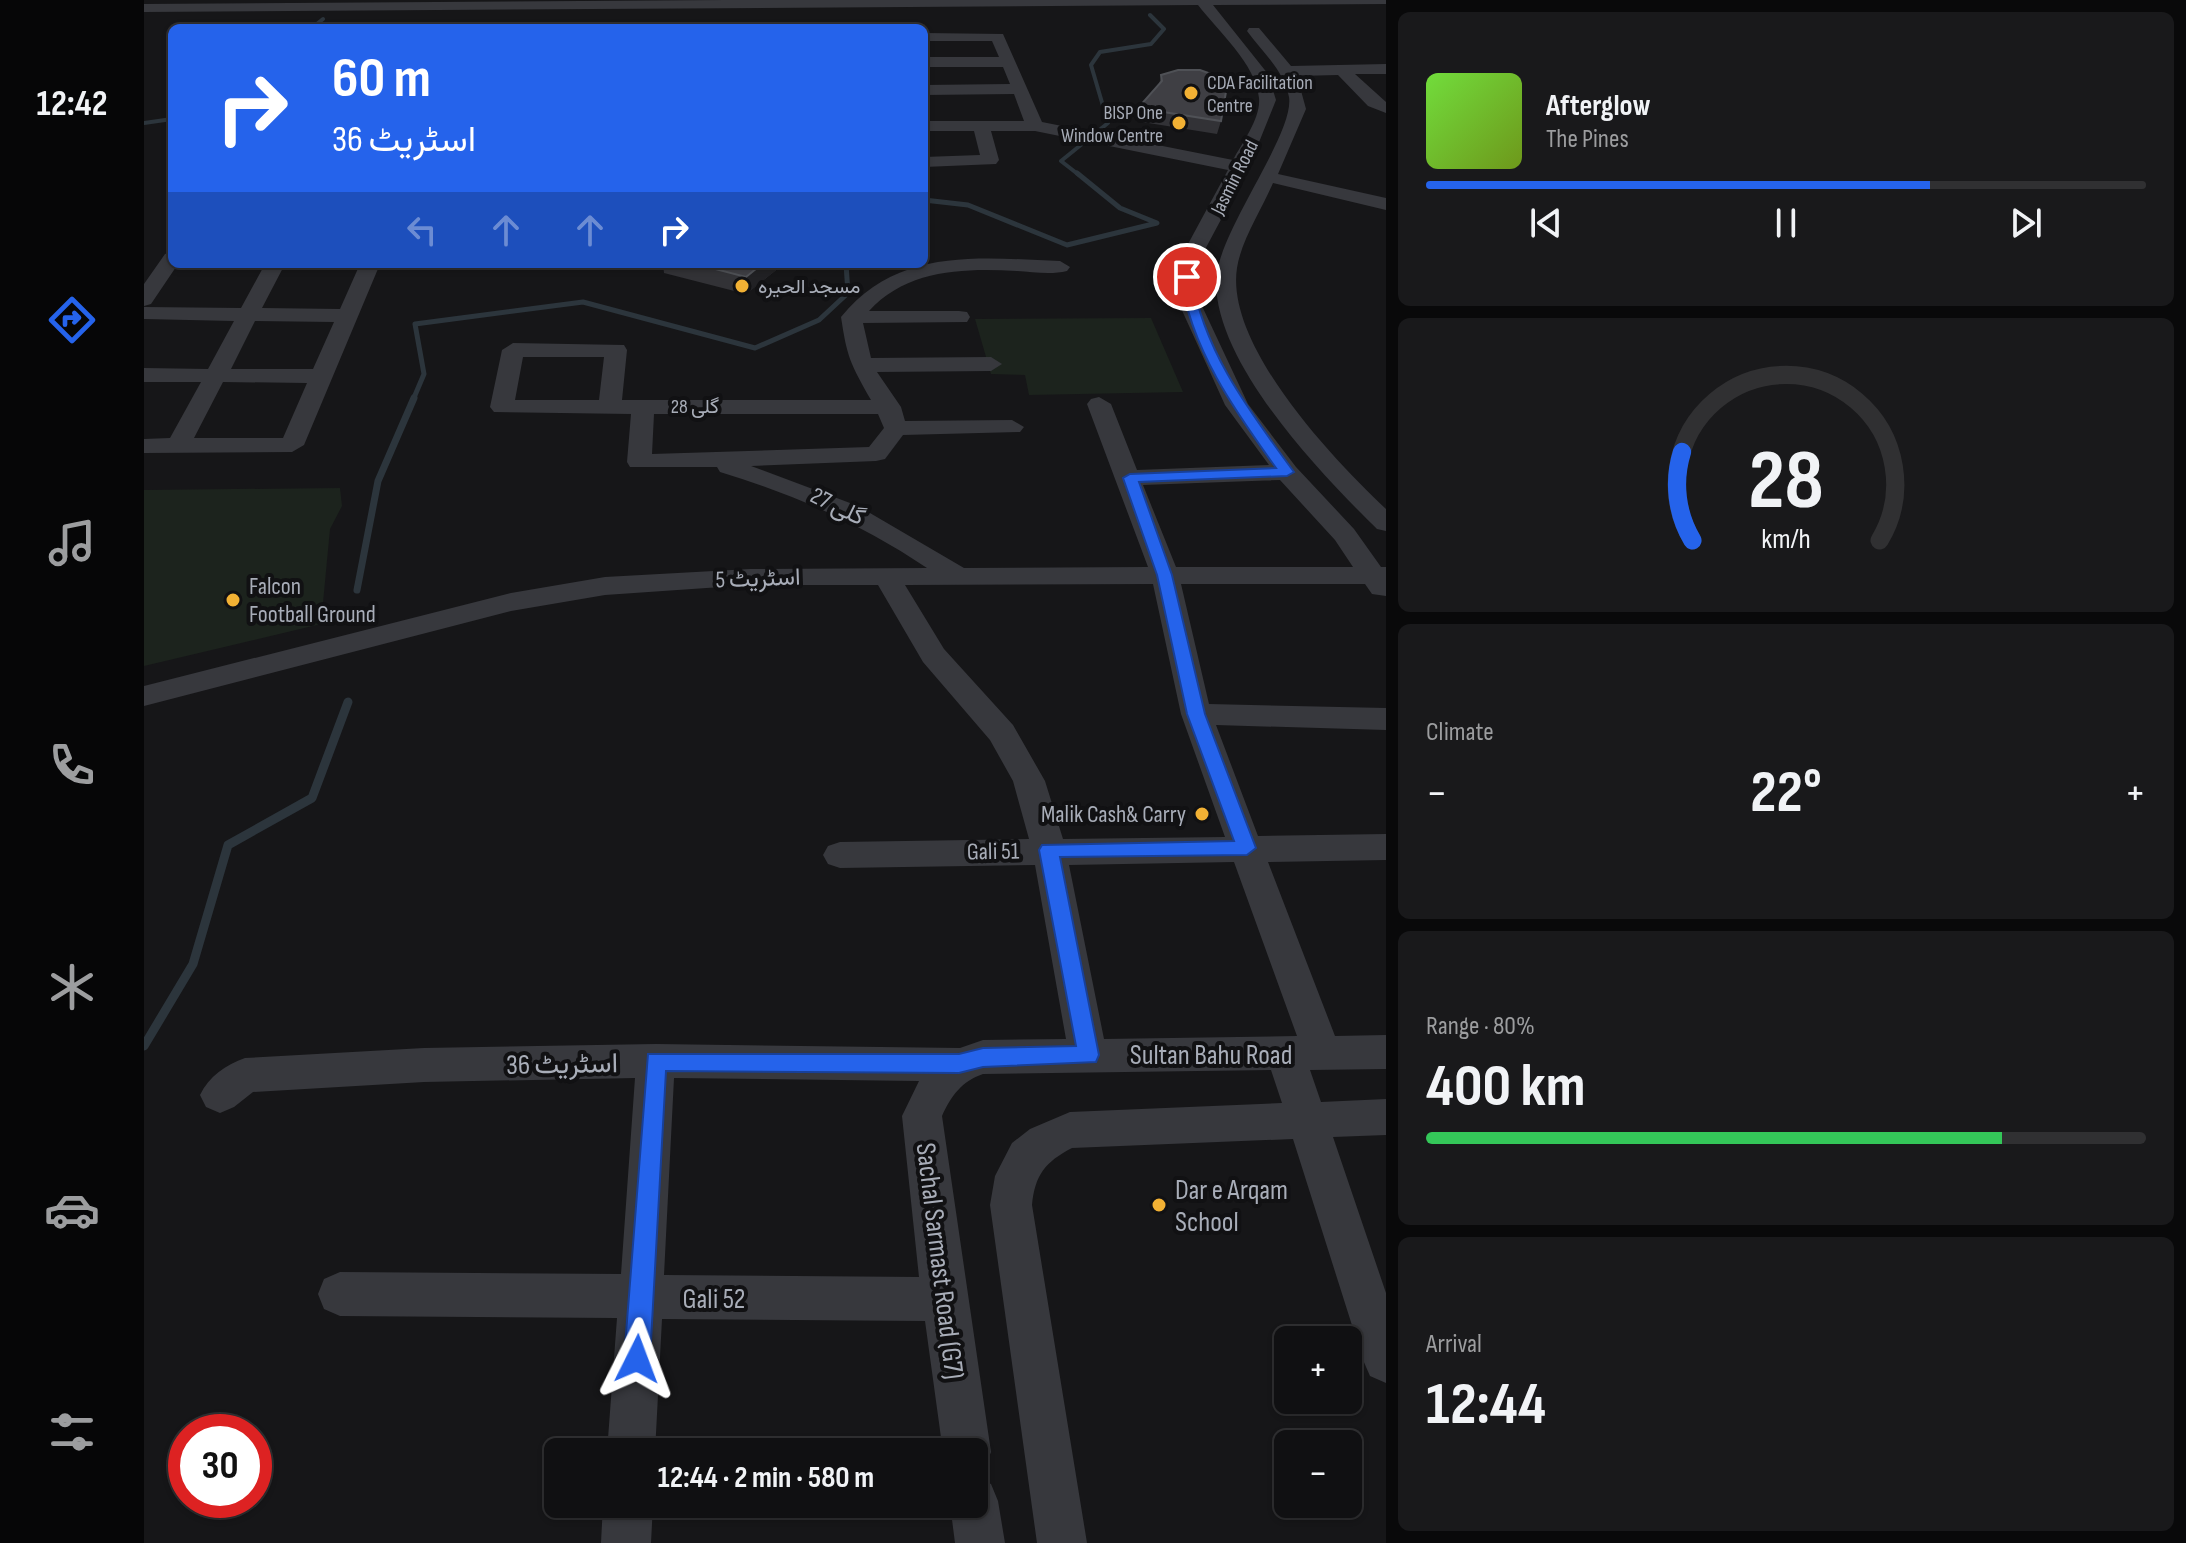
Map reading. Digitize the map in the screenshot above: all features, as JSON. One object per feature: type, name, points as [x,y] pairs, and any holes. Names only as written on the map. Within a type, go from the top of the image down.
[{"type":"street","points":[[144,8],[416,6],[565,10],[809,9],[971,20],[1203,2],[1386,0]]},
{"type":"street","name":"Jasmin Road","points":[[1228,1],[1288,73],[1298,98],[1298,109],[1227,266],[1223,281],[1231,310],[1246,344],[1304,439],[1386,523]]},
{"type":"street","name":"Jasmin Road","points":[[1203,2],[1260,74],[1268,100],[1266,112],[1240,167],[1191,257],[1187,291],[1206,341],[1237,405],[1287,472],[1330,516],[1382,582]]},
{"type":"street","points":[[403,24],[416,6]]},
{"type":"street","points":[[928,36],[971,20]]},
{"type":"street","points":[[971,20],[998,37],[1035,126]]},
{"type":"street","points":[[928,62],[1008,62]]},
{"type":"street","points":[[1260,74],[1386,69]]},
{"type":"street","points":[[1342,70],[1367,96],[1386,108]]},
{"type":"street","points":[[928,90],[1020,89]]},
{"type":"street","points":[[1367,96],[1386,96]]},
{"type":"street","points":[[928,126],[1035,126],[1240,167]]},
{"type":"street","points":[[928,162],[990,160],[981,126]]},
{"type":"street","points":[[1269,177],[1386,204]]},
{"type":"street","points":[[1359,198],[1369,189],[1386,186]]},
{"type":"street","points":[[144,300],[168,265]]},
{"type":"street","points":[[890,424],[852,337],[852,317],[863,301],[923,272],[955,265],[1060,267]]},
{"type":"street","points":[[178,446],[273,268]]},
{"type":"street","points":[[144,446],[292,445],[368,268]]},
{"type":"street","points":[[144,313],[348,316]]},
{"type":"street","points":[[852,317],[959,317]]},
{"type":"street","name":"گلی 28","points":[[610,406],[616,350],[513,350],[502,407],[643,407],[890,424]]},
{"type":"street","points":[[862,365],[991,364]]},
{"type":"street","points":[[144,375],[323,376]]},
{"type":"street","points":[[1099,404],[1165,575],[1196,714],[1247,848],[1304,1053],[1306,1120],[1386,1360]]},
{"type":"street","name":"گلی 27","points":[[643,407],[639,462],[876,454],[883,449],[890,424],[1012,427]]},
{"type":"street","name":"گلی 27","points":[[707,461],[781,480],[818,495],[867,520],[958,576]]},
{"type":"street","points":[[1130,478],[1287,472]]},
{"type":"street","name":"اسٹریٹ 5","points":[[144,696],[277,660],[555,594],[605,586],[750,577],[886,576],[1165,575],[1382,582]]},
{"type":"street","points":[[886,576],[933,655],[1002,733],[1029,781],[1049,850],[1088,1055]]},
{"type":"street","points":[[1196,714],[1386,719]]},
{"type":"street","name":"Gali 51","points":[[840,855],[1386,847]]},
{"type":"street","name":"Sultan Bahu Road","points":[[952,1069],[983,1057],[1386,1052]]},
{"type":"street","points":[[632,1438],[656,1061]]},
{"type":"street","name":"اسٹریٹ 36","points":[[220,1095],[245,1075],[424,1065],[656,1061],[952,1069]]},
{"type":"street","name":"Sachal Sarmast Road (G7)","points":[[952,1069],[933,1091],[922,1116],[965,1438]]},
{"type":"street","points":[[1062,1543],[1011,1205],[1013,1180],[1024,1158],[1038,1143],[1070,1130],[1386,1117]]},
{"type":"street","name":"Gali 52","points":[[340,1294],[944,1299]]},
{"type":"street","points":[[626,1543],[627,1518]]},
{"type":"street","points":[[976,1518],[980,1543]]},
{"type":"shaded area","points":[[1151,318],[1183,392],[1029,395],[1025,375],[991,374],[975,319]]},
{"type":"shaded area","name":"Falcon Football Ground","points":[[340,488],[342,506],[330,529],[321,624],[144,666],[144,490]]},
{"type":"building","points":[[1178,70],[1200,70],[1228,80],[1221,121],[1138,108],[1162,81],[1161,75]]},
{"type":"building","points":[[711,268],[757,268],[746,277]]},
{"type":"waterway","points":[[1079,175],[1061,161],[1108,123],[1091,65],[1100,52],[1151,44],[1164,29],[1150,15]]},
{"type":"waterway","points":[[317,24],[323,19]]},
{"type":"waterway","points":[[144,123],[168,120]]},
{"type":"waterway","points":[[928,200],[968,205],[1067,245],[1157,223],[1120,208],[1077,173]]},
{"type":"waterway","points":[[413,400],[424,374],[415,324],[583,302],[755,348],[819,320],[848,293],[846,268]]},
{"type":"waterway","points":[[357,590],[378,481],[414,398]]},
{"type":"waterway","points":[[144,1046],[193,964],[228,845],[312,798],[348,702]]},
{"type":"place","name":"CDA Facilitation Centre","points":[[1191,93]]},
{"type":"place","name":"BISP One Window Centre","points":[[1179,123]]},
{"type":"place","name":"مسجد الحیرہ","points":[[742,286]]},
{"type":"place","name":"Falcon Football Ground","points":[[233,600]]},
{"type":"place","name":"Malik Cash& Carry","points":[[1202,814]]},
{"type":"place","name":"Dar e Arqam School","points":[[1159,1205]]},
{"type":"route","points":[[637,1359],[656,1061],[959,1064],[983,1057],[1088,1055],[1049,850],[1247,848],[1196,714],[1165,575],[1130,478],[1287,472],[1252,430],[1237,405],[1191,306],[1187,277]]}]
